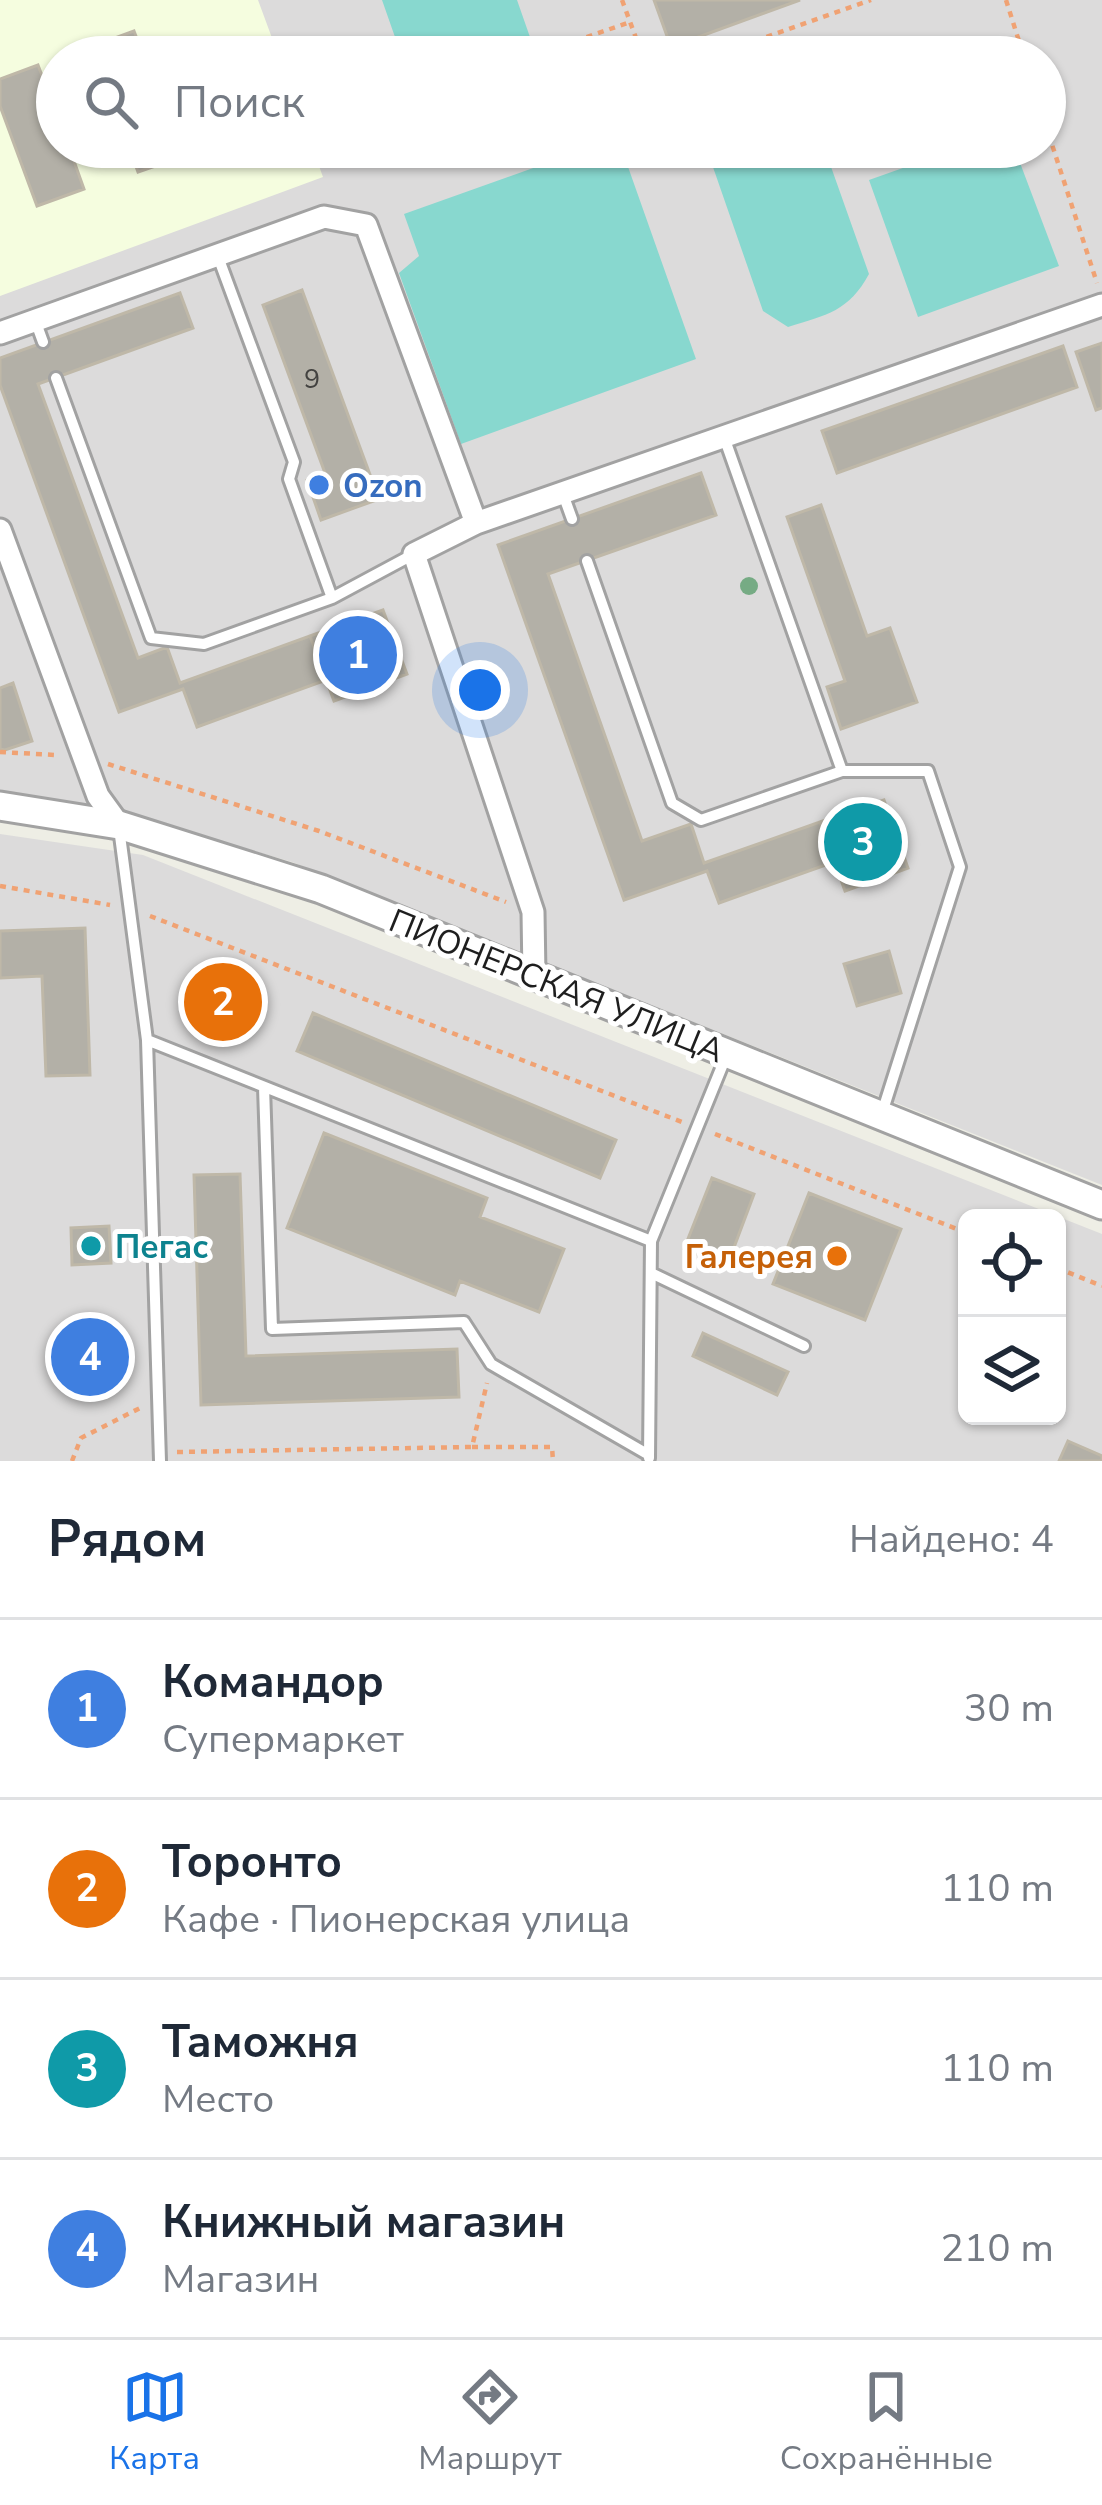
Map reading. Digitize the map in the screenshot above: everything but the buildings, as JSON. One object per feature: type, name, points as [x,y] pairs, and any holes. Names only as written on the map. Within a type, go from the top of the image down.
[{"type":"street","points":[[0,333],[324,217],[366,225],[476,523]]},
{"type":"street","points":[[534,976],[533,912],[414,554],[476,523],[1102,302]]},
{"type":"street","points":[[0,530],[98,796],[119,825]]},
{"type":"street","name":"ПИОНЕРСКАЯ УЛИЦА","points":[[0,806],[119,825],[321,889],[1102,1205]]},
{"type":"lane","points":[[217,254],[294,462],[289,479],[332,598]]},
{"type":"lane","points":[[35,320],[43,342]]},
{"type":"lane","points":[[56,378],[151,638],[204,644],[332,598],[414,554]]},
{"type":"lane","points":[[724,437],[842,771]]},
{"type":"lane","points":[[562,493],[572,519]]},
{"type":"lane","points":[[586,561],[672,803],[701,820],[842,771],[928,770],[960,867],[881,1116]]},
{"type":"lane","points":[[119,825],[147,1040],[160,1457]]},
{"type":"lane","points":[[147,1040],[651,1241]]},
{"type":"lane","points":[[649,1458],[651,1241],[727,1054]]},
{"type":"lane","points":[[264,1087],[272,1329],[464,1322],[491,1364],[649,1458]]},
{"type":"lane","points":[[651,1273],[804,1346]]},
{"type":"path","points":[[622,0],[635,36]]},
{"type":"path","points":[[769,36],[871,0]]},
{"type":"path","points":[[1006,0],[1017,36]]},
{"type":"path","points":[[590,36],[630,22]]},
{"type":"path","points":[[1059,168],[1102,302]]},
{"type":"path","points":[[0,752],[83,756],[320,831],[533,912]]},
{"type":"path","points":[[0,886],[130,908],[958,1229]]},
{"type":"path","points":[[1066,1272],[1102,1286]]},
{"type":"path","points":[[472,1447],[491,1364]]},
{"type":"path","points":[[72,1461],[81,1438],[158,1398]]},
{"type":"path","points":[[160,1457],[552,1447],[553,1461]]},
{"type":"shaded area","points":[[0,0],[1102,0],[1102,1185],[292,862],[107,808],[0,799]]},
{"type":"shaded area","points":[[0,0],[258,0],[271,36],[36,36],[36,168],[320,168],[323,177],[0,296]]},
{"type":"shaded area","points":[[382,0],[517,0],[530,36],[395,36]]},
{"type":"shaded area","points":[[533,168],[628,168],[696,359],[461,444],[399,273],[419,256],[404,214]]},
{"type":"shaded area","points":[[713,168],[831,168],[869,274],[845,304],[825,315],[788,327],[763,311]]},
{"type":"shaded area","points":[[903,168],[1022,168],[1059,266],[918,317],[869,180]]},
{"type":"shaded area","points":[[0,834],[143,855],[1039,1209],[958,1209],[958,1425],[1066,1425],[1066,1220],[1102,1234],[1102,1461],[0,1461]]},
{"type":"place","name":"Ozon","points":[[319,485]]},
{"type":"place","name":"Командор","points":[[358,655]]},
{"type":"place","name":"Таможня","points":[[863,842]]},
{"type":"place","name":"Торонто","points":[[223,1002]]},
{"type":"place","name":"Пегас","points":[[91,1246]]},
{"type":"place","name":"Галерея","points":[[837,1256]]},
{"type":"place","name":"Книжный магазин","points":[[90,1357]]}]
